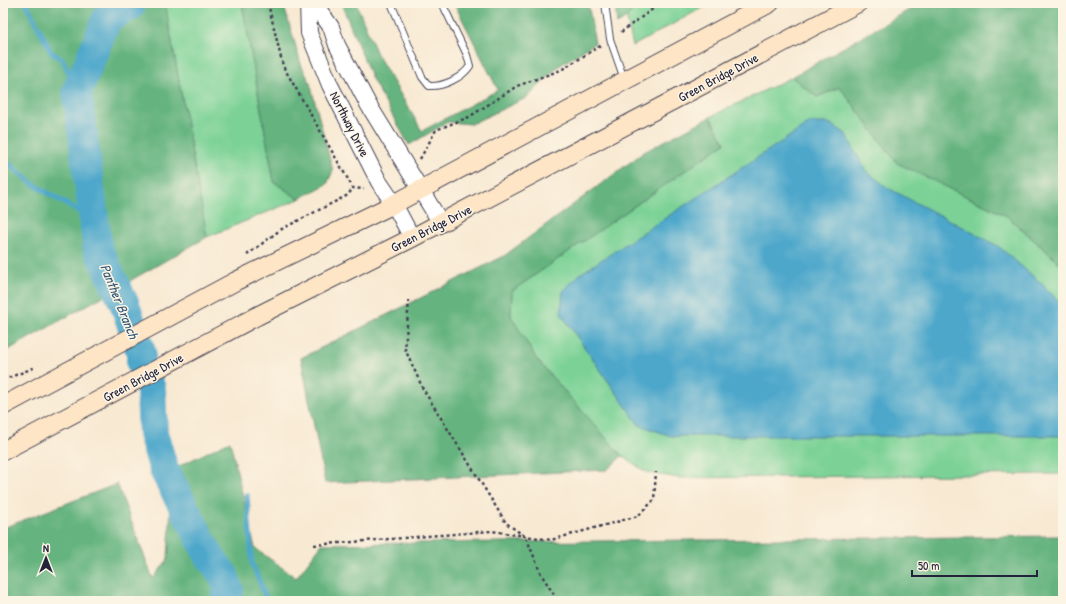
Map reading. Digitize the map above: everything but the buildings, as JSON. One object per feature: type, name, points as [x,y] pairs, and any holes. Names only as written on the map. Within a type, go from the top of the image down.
[{"type":"main road","points":[[3,406],[236,281],[394,204],[770,3]]},
{"type":"main road","name":"Green Bridge Drive","points":[[3,451],[257,316],[441,223],[858,3]]},
{"type":"street","name":"Northway Drive","points":[[308,3],[309,33],[330,85],[379,182],[394,204],[412,238]]},
{"type":"street","name":"Northway Drive","points":[[314,3],[331,27],[337,45],[368,104],[441,223]]},
{"type":"lane","points":[[391,3],[422,77],[429,86],[439,86],[466,72],[470,66],[467,55],[442,3]]},
{"type":"lane","points":[[605,3],[610,39],[625,81]]},
{"type":"path","points":[[243,258],[280,230],[348,195],[353,188]]},
{"type":"path","points":[[409,300],[406,349],[423,389],[506,523],[526,537],[540,574],[558,601]]},
{"type":"path","points":[[3,380],[38,366]]},
{"type":"path","points":[[314,545],[492,531],[551,540],[638,516],[654,500],[656,472]]},
{"type":"green space","points":[[3,3],[165,3],[207,237],[3,353]]},
{"type":"green space","points":[[165,3],[242,3],[274,182],[299,199],[207,237]]},
{"type":"green space","points":[[242,3],[283,3],[301,64],[310,83],[333,171],[327,184],[299,199],[274,182]]},
{"type":"green space","points":[[341,3],[356,3],[377,54],[422,131],[498,90],[454,3],[588,3],[595,43],[559,66],[528,97],[471,124],[448,122],[409,145],[372,79]]},
{"type":"green space","points":[[615,3],[629,3],[632,11],[625,19],[617,24]]},
{"type":"green space","points":[[623,3],[711,3],[633,46]]},
{"type":"green space","points":[[921,3],[1063,3],[1063,266],[1007,216],[897,163],[840,87],[817,97],[792,77]]},
{"type":"green space","points":[[792,77],[817,97],[840,87],[897,163],[1007,216],[1063,266],[1063,474],[679,478],[648,473],[622,456],[537,360],[511,316],[512,291],[725,143],[710,117]]},
{"type":"green space","points":[[710,117],[725,143],[512,291],[511,316],[537,360],[622,456],[607,470],[325,483],[301,358],[504,256],[644,152]]},
{"type":"green space","points":[[230,441],[255,548],[296,578],[322,544],[1063,536],[1063,601],[3,601],[3,528],[117,484],[153,579],[168,559],[173,469]]},
{"type":"water","points":[[810,123],[829,123],[845,133],[866,171],[888,188],[998,246],[1041,283],[1063,306],[1063,436],[671,436],[639,425],[561,314],[563,291],[580,274]]},
{"type":"waterway","points":[[26,3],[51,52],[63,60],[77,92]]},
{"type":"waterway","name":"Panther Branch","points":[[128,3],[130,6],[107,18],[77,92],[98,250],[125,305],[141,352],[141,363],[151,389],[153,433],[164,470],[209,555],[224,576],[229,590],[225,601]]},
{"type":"waterway","points":[[3,159],[33,184],[93,220]]},
{"type":"waterway","points":[[247,495],[252,563],[267,601]]}]
